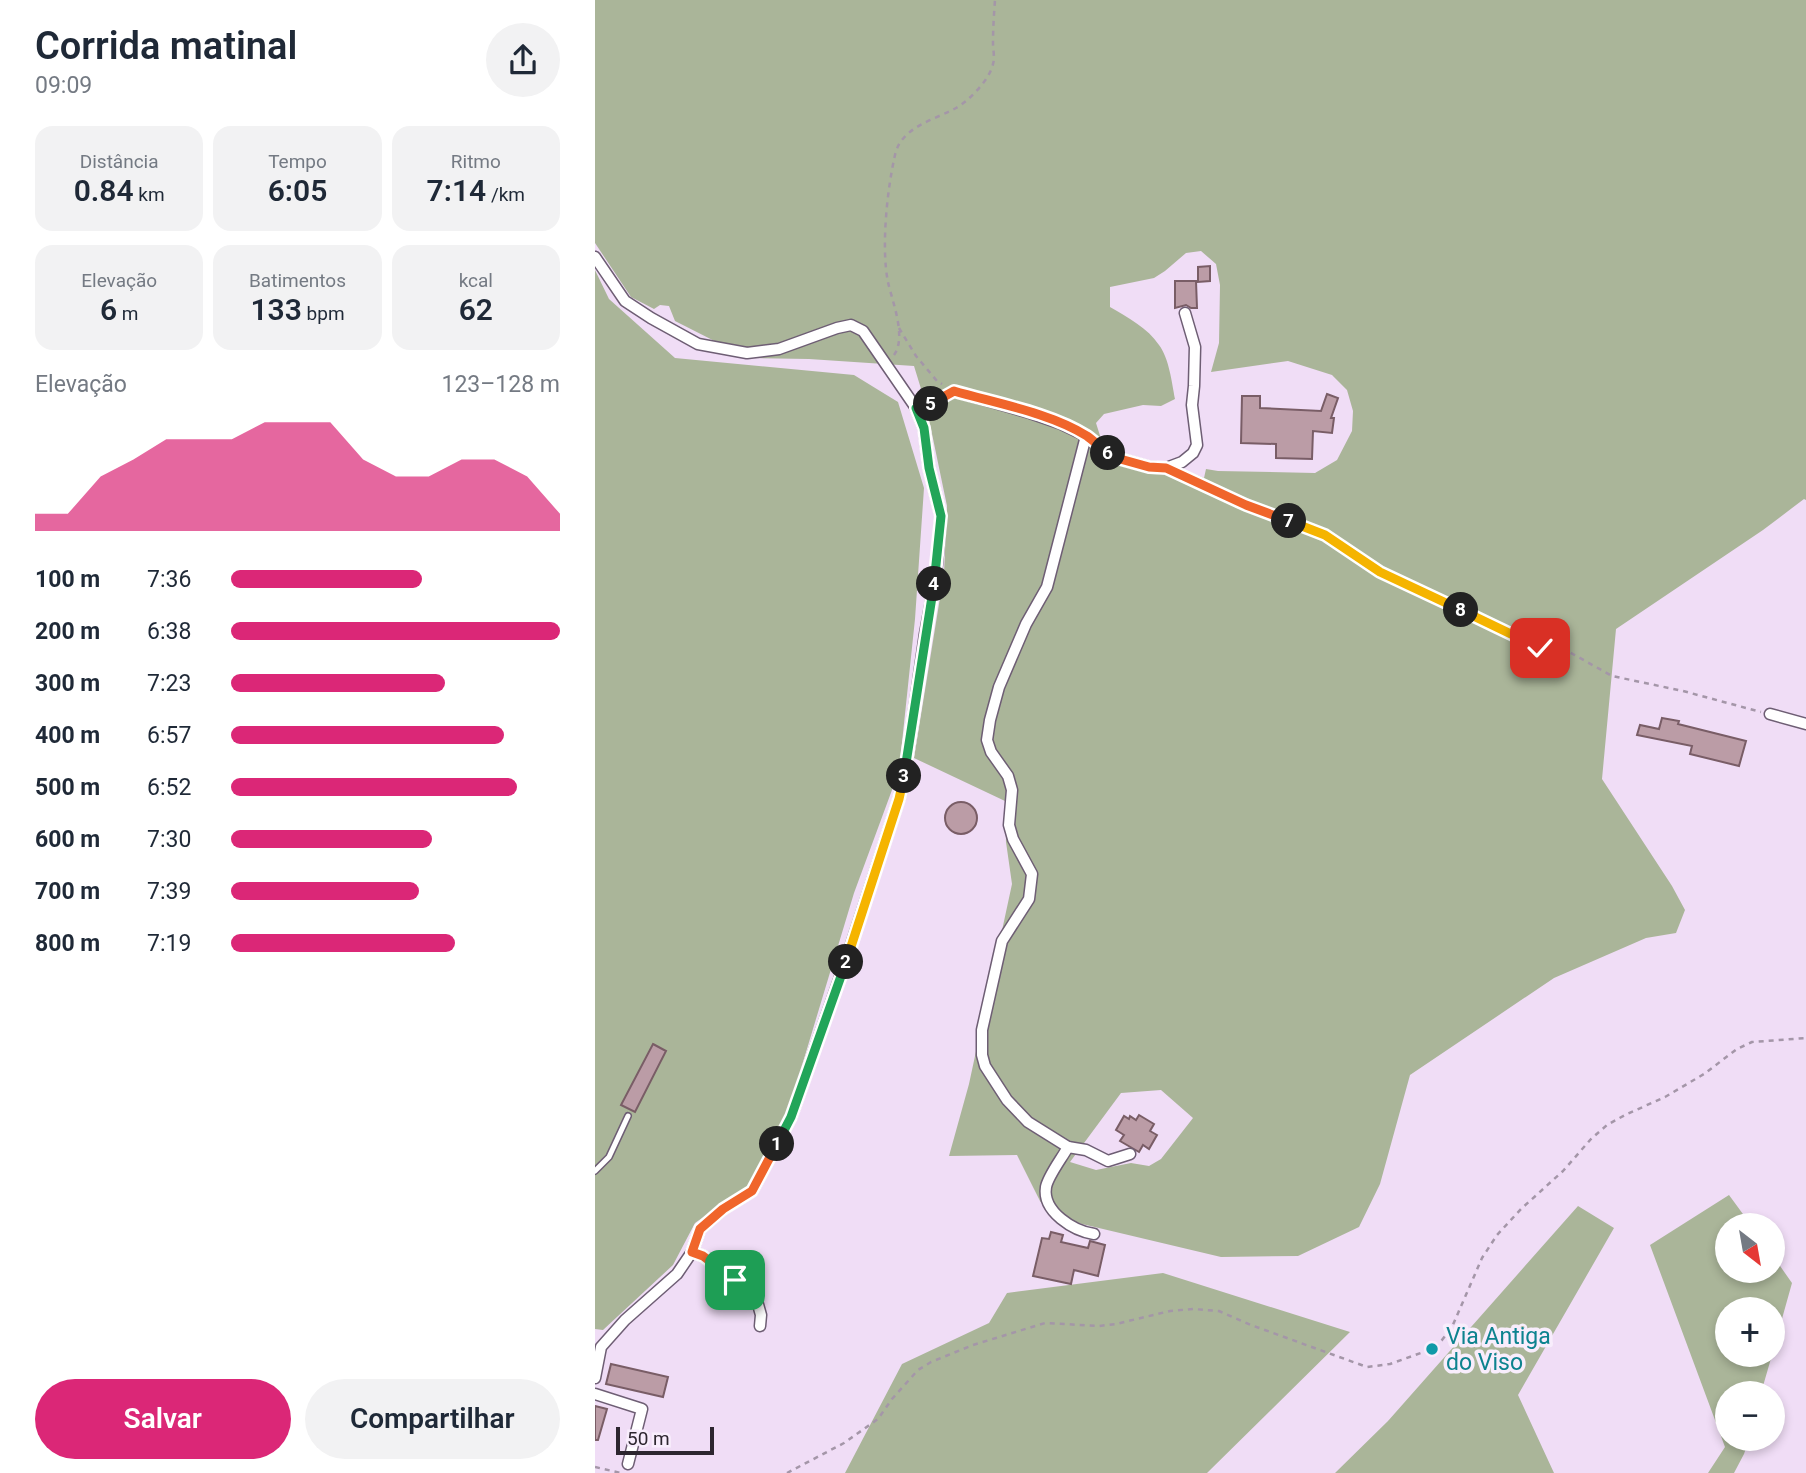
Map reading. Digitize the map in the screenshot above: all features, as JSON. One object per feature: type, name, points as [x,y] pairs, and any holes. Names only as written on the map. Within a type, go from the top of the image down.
[{"type":"street","points":[[595,257],[625,301],[698,344],[747,353],[779,349],[851,325],[863,331],[916,408],[924,428],[929,468],[941,516],[936,575],[899,799],[791,1117],[752,1191],[723,1209],[700,1229],[692,1252],[677,1274],[625,1320],[601,1347],[595,1378]]},
{"type":"street","points":[[916,408],[934,403],[954,391],[1059,423],[1086,436],[1113,457],[1149,467],[1166,468],[1182,462],[1193,453],[1197,445],[1192,405],[1195,347],[1185,313]]},
{"type":"street","points":[[1086,436],[1047,587],[1026,624],[999,687],[990,720],[988,740],[991,752],[1008,776],[1012,790],[1009,825],[1013,839],[1032,874],[1029,899],[1002,941],[982,1030],[982,1055],[985,1066],[1007,1100],[1028,1122],[1068,1147],[1086,1150],[1108,1161],[1130,1154]]},
{"type":"street","points":[[1770,714],[1806,724]]},
{"type":"street","points":[[1068,1147],[1046,1187],[1047,1201],[1057,1217],[1069,1225],[1094,1234]]},
{"type":"street","points":[[692,1252],[703,1256],[735,1280],[757,1301],[761,1315],[760,1326]]},
{"type":"street","points":[[595,1394],[642,1409],[624,1468]]},
{"type":"lane","points":[[595,1171],[609,1157],[628,1116]]},
{"type":"path","points":[[885,364],[897,351],[899,327],[888,282],[885,250],[889,190],[895,152],[899,142],[914,128],[958,107],[983,84],[993,64],[995,0]]},
{"type":"path","points":[[899,327],[916,356],[937,381],[954,391]]},
{"type":"path","points":[[1166,468],[1246,505],[1325,535],[1380,572],[1540,648],[1564,649],[1612,676],[1770,714]]},
{"type":"path","points":[[787,1473],[843,1443],[878,1419],[918,1370],[931,1362],[973,1345],[1045,1323],[1099,1326],[1170,1311],[1193,1309],[1219,1311],[1367,1367],[1390,1364],[1432,1349],[1452,1327],[1482,1258],[1497,1235],[1607,1125],[1665,1097],[1752,1042],[1806,1038]]},
{"type":"path","points":[[595,1467],[624,1468]]},
{"type":"green space","points":[[595,0],[1806,0],[1806,500],[1616,629],[1602,779],[1685,910],[1676,933],[1646,938],[1554,978],[1410,1075],[1380,1184],[1359,1227],[1298,1256],[1221,1257],[1082,1224],[1049,1213],[1017,1155],[949,1156],[969,1084],[1012,884],[1006,842],[1005,801],[914,758],[944,573],[947,506],[926,405],[914,366],[748,358],[675,321],[669,306],[660,305],[654,309],[631,297],[595,243]],"holes":[[[1201,251],[1216,264],[1220,285],[1219,343],[1211,372],[1288,361],[1332,375],[1347,390],[1353,411],[1352,431],[1337,460],[1315,473],[1206,469],[1204,478],[1163,461],[1143,461],[1122,454],[1102,442],[1096,423],[1104,414],[1143,405],[1161,406],[1175,399],[1170,371],[1162,350],[1143,328],[1110,307],[1110,287],[1154,278],[1186,253]],[[1161,1090],[1193,1118],[1161,1159],[1149,1166],[1131,1163],[1096,1170],[1070,1162],[1121,1093]]]},
{"type":"green space","points":[[595,270],[609,299],[675,358],[854,375],[898,402],[924,488],[915,619],[899,771],[854,893],[779,1132],[748,1186],[695,1223],[673,1265],[603,1330],[595,1329]]},
{"type":"green space","points":[[1729,1195],[1742,1213],[1715,1213],[1715,1283],[1785,1283],[1785,1273],[1792,1283],[1785,1308],[1785,1297],[1715,1297],[1715,1367],[1769,1367],[1764,1381],[1715,1381],[1715,1420],[1650,1245]]},
{"type":"green space","points":[[1578,1206],[1614,1228],[1518,1395],[1554,1473],[1335,1473],[1388,1421]]},
{"type":"green space","points":[[1163,1273],[1350,1332],[1207,1473],[845,1473],[902,1364],[989,1323],[1007,1293]]},
{"type":"green space","points":[[1722,1451],[1745,1451],[1734,1473],[1708,1473]]},
{"type":"building","points":[[1210,266],[1210,281],[1198,282],[1198,267]]},
{"type":"building","points":[[1175,281],[1196,281],[1197,308],[1186,305],[1175,308]]},
{"type":"building","points":[[1327,394],[1338,398],[1331,418],[1334,418],[1332,433],[1313,431],[1312,459],[1276,458],[1276,444],[1241,443],[1242,396],[1260,396],[1260,408],[1321,411]]},
{"type":"building","points":[[1662,718],[1746,741],[1739,766],[1690,754],[1692,746],[1637,735],[1640,725],[1659,729]]},
{"type":"building","points":[[961,802],[972,807],[977,818],[972,829],[961,834],[950,829],[945,818],[950,807]]},
{"type":"building","points":[[653,1044],[666,1051],[635,1112],[621,1105]]},
{"type":"building","points":[[1139,1115],[1154,1124],[1150,1131],[1157,1135],[1149,1149],[1143,1145],[1139,1152],[1120,1141],[1124,1135],[1116,1130],[1124,1116],[1136,1120]]},
{"type":"building","points":[[1051,1232],[1063,1235],[1061,1242],[1088,1248],[1090,1241],[1105,1245],[1098,1276],[1074,1270],[1071,1284],[1033,1276],[1042,1238],[1049,1239]]},
{"type":"building","points":[[611,1364],[668,1377],[663,1397],[606,1384]]},
{"type":"building","points":[[595,1406],[607,1409],[598,1440],[595,1440]]},
{"type":"place","name":"Via Antiga do Viso","points":[[1432,1349]]},
{"type":"route","points":[[735,1280],[703,1256],[692,1252],[700,1229],[723,1209],[752,1191],[791,1117],[899,799],[936,575],[941,516],[929,468],[924,428],[916,408],[934,403],[954,391],[1059,423],[1086,436],[1113,457],[1149,467],[1166,468],[1246,505],[1325,535],[1380,572],[1540,648]]}]
